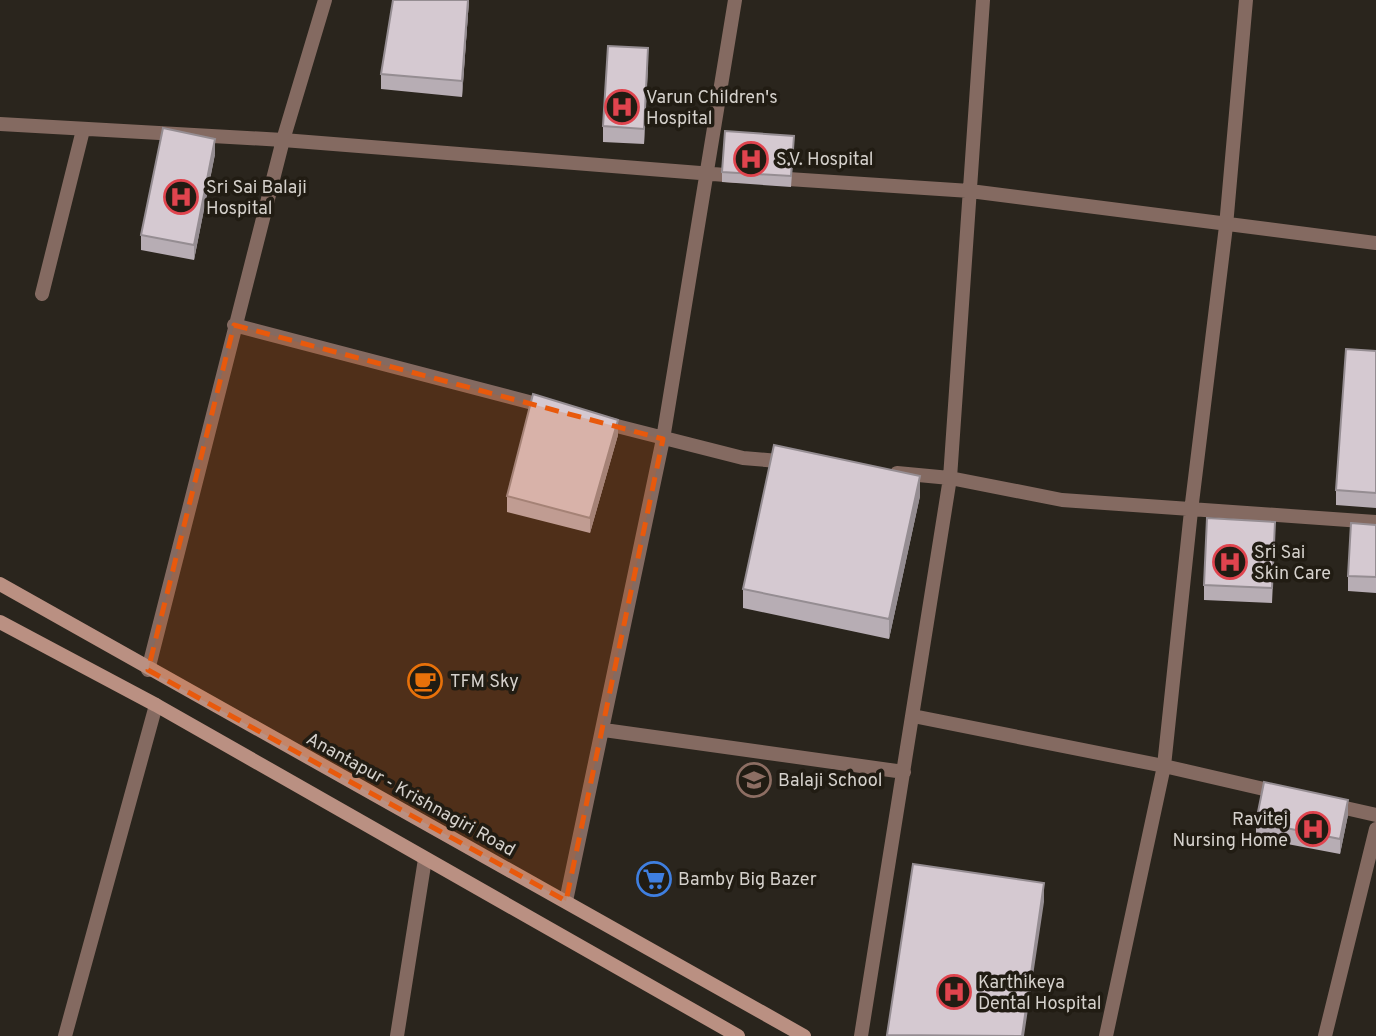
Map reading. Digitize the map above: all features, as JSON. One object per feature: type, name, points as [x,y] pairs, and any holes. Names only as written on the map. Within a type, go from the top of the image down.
[{"type":"main road","name":"Anantapur - Krishnagiri Road","points":[[0,584],[148,670],[804,1036]]},
{"type":"main road","points":[[0,621],[156,705],[738,1036]]},
{"type":"street","points":[[148,670],[234,325],[283,140],[325,0]]},
{"type":"street","points":[[566,901],[663,439],[735,0]]},
{"type":"street","points":[[861,1036],[950,478],[983,0]]},
{"type":"street","points":[[1106,1036],[1164,766],[1191,511],[1226,226],[1246,0]]},
{"type":"street","points":[[0,124],[283,140],[706,175],[970,191],[1226,226],[1376,243]]},
{"type":"street","points":[[42,294],[83,130]]},
{"type":"street","points":[[234,325],[663,439],[743,458],[812,465]]},
{"type":"street","points":[[881,471],[950,478],[1062,500],[1376,522]]},
{"type":"street","points":[[65,1036],[156,705]]},
{"type":"street","points":[[913,716],[1164,766],[1297,797]]},
{"type":"street","points":[[604,730],[904,772]]},
{"type":"street","points":[[1323,803],[1376,815]]},
{"type":"street","points":[[1325,1036],[1376,830]]},
{"type":"street","points":[[397,1036],[425,859]]},
{"type":"highlighted area","points":[[234,325],[663,439],[566,901],[148,670]]},
{"type":"building","points":[[393,0],[468,0],[462,81],[381,74]]},
{"type":"building","points":[[608,46],[648,48],[644,129],[603,126]]},
{"type":"building","points":[[163,128],[215,139],[194,245],[141,235]]},
{"type":"building","points":[[725,131],[794,136],[791,176],[722,172]]},
{"type":"building","points":[[1346,349],[1376,351],[1376,493],[1336,490]]},
{"type":"building","points":[[533,394],[618,420],[590,518],[507,496]]},
{"type":"building","points":[[774,445],[920,476],[889,619],[743,589]]},
{"type":"building","points":[[1207,518],[1275,522],[1272,588],[1204,585]]},
{"type":"building","points":[[1351,523],[1376,525],[1376,577],[1348,576]]},
{"type":"building","points":[[1264,782],[1348,800],[1340,839],[1256,822]]},
{"type":"building","points":[[913,864],[1044,883],[1022,1036],[887,1035]]},
{"type":"place","name":"Varun Children's Hospital","points":[[622,107]]},
{"type":"place","name":"S.V. Hospital","points":[[751,159]]},
{"type":"place","name":"Sri Sai Balaji Hospital","points":[[181,197]]},
{"type":"place","name":"Sri Sai Skin Care","points":[[1230,562]]},
{"type":"place","name":"TFM Sky","points":[[425,681]]},
{"type":"place","name":"Balaji School","points":[[754,780]]},
{"type":"place","name":"Ravitej Nursing Home","points":[[1313,829]]},
{"type":"place","name":"Bamby Big Bazer","points":[[654,879]]},
{"type":"place","name":"Karthikeya Dental Hospital","points":[[954,992]]}]
